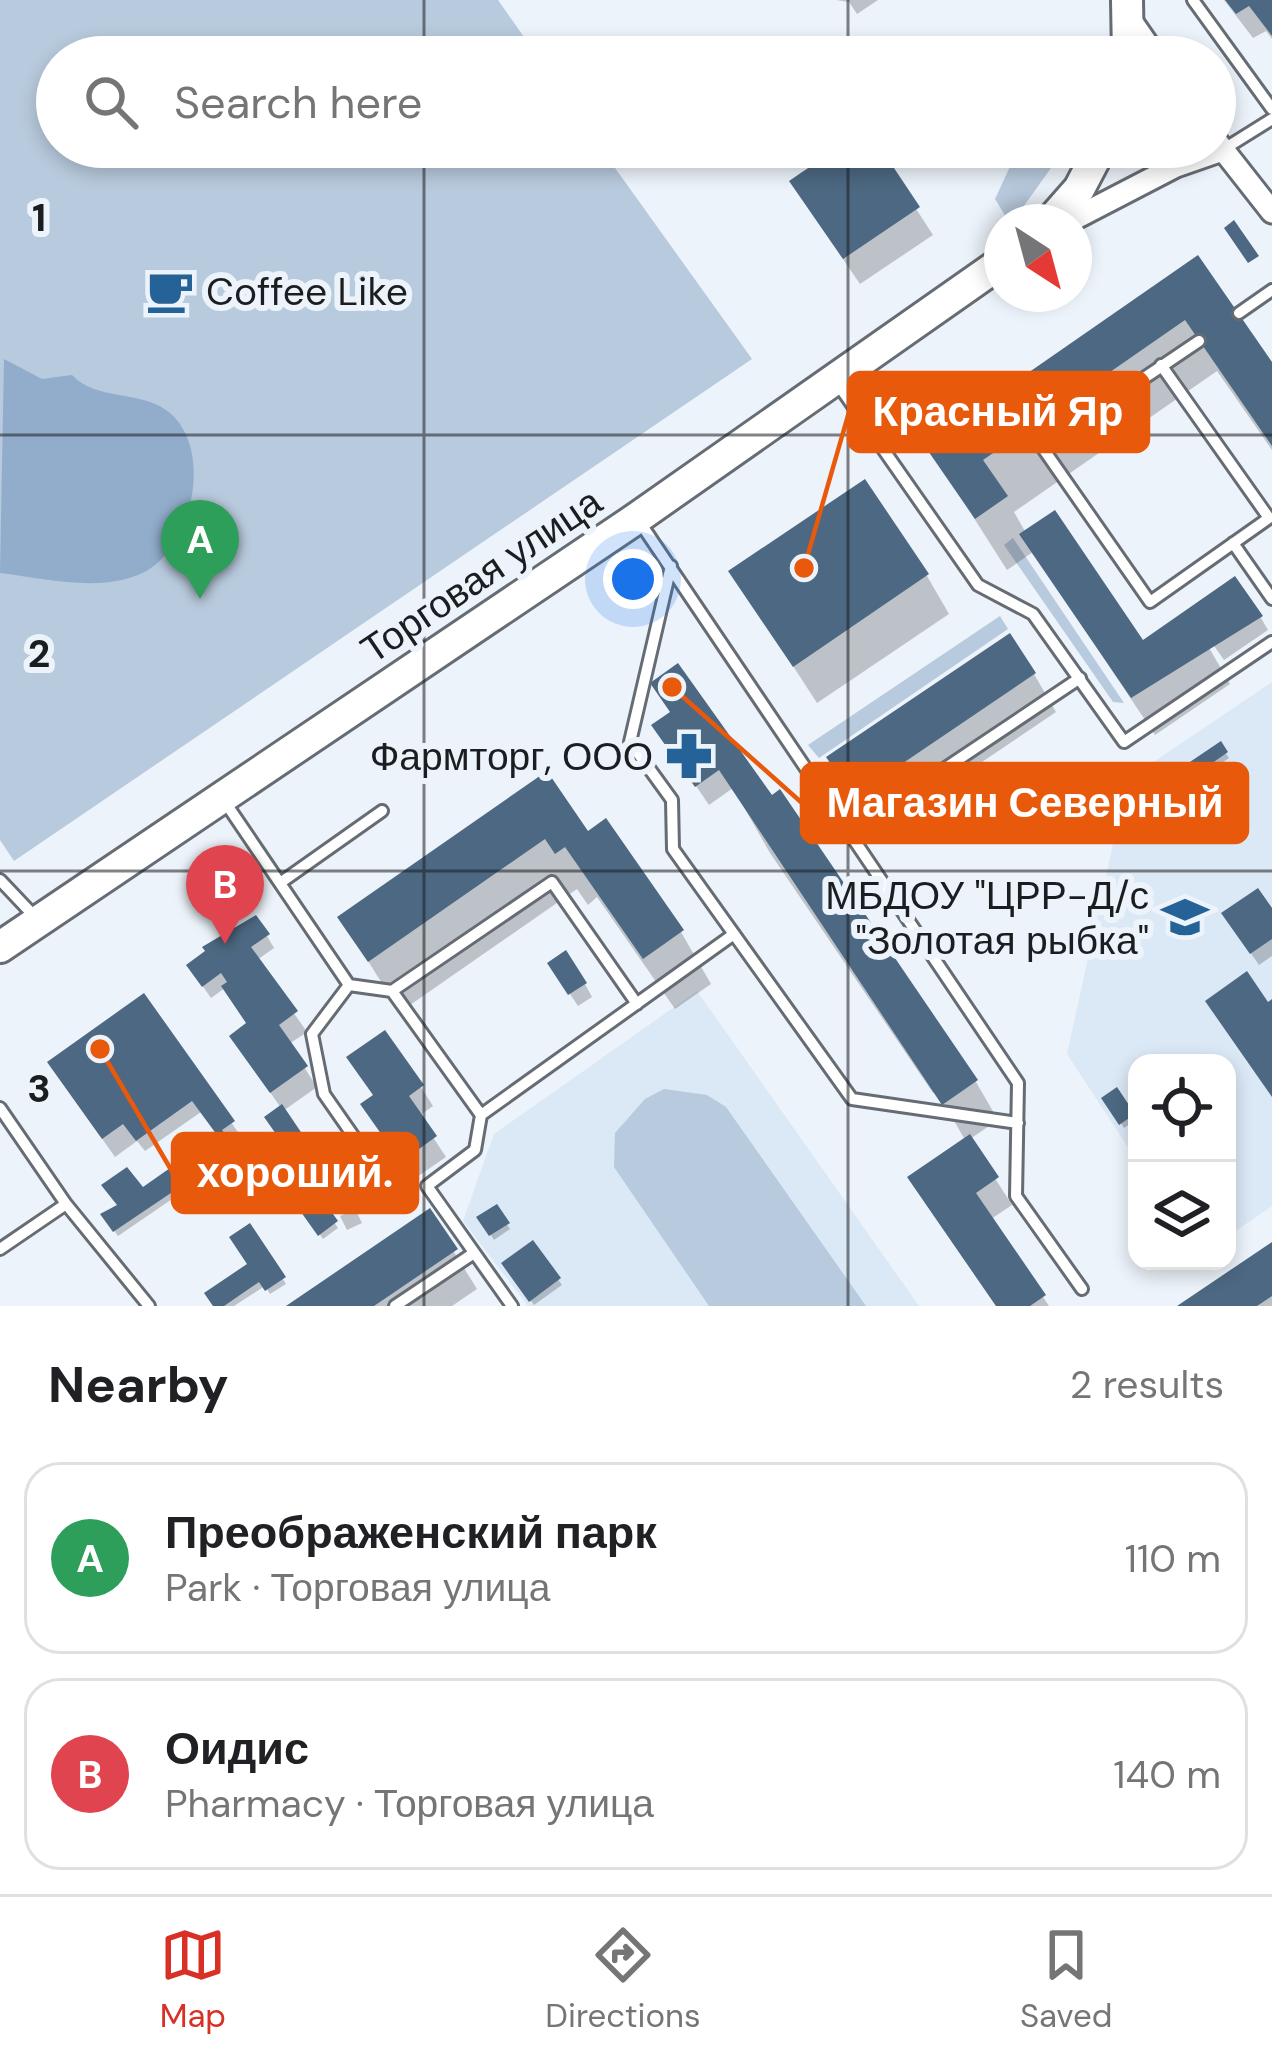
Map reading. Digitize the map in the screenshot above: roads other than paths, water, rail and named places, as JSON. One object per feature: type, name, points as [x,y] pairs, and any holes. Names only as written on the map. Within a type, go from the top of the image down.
[{"type":"street","points":[[1127,8],[1144,36]]},
{"type":"street","points":[[1236,167],[1272,212]]},
{"type":"street","points":[[1066,204],[1090,168]]},
{"type":"street","points":[[1092,210],[1172,168]]},
{"type":"street","name":"Торговая улица","points":[[0,947],[638,518],[984,274]]},
{"type":"lane","points":[[1193,0],[1219,36]]},
{"type":"lane","points":[[1236,59],[1272,109]]},
{"type":"lane","points":[[1236,135],[1272,118]]},
{"type":"lane","points":[[1239,314],[1272,290]]},
{"type":"lane","points":[[1161,365],[1269,518],[1150,602],[1042,446],[1161,365],[1199,341]]},
{"type":"lane","points":[[834,378],[978,584],[1033,614],[1124,742],[1272,642]]},
{"type":"lane","points":[[638,518],[1018,1083],[1016,1196],[1082,1289]]},
{"type":"lane","points":[[1233,543],[1272,599]]},
{"type":"lane","points":[[670,566],[630,742],[672,800],[673,849],[852,1100],[1018,1123]]},
{"type":"lane","points":[[847,833],[1080,678]]},
{"type":"lane","points":[[221,797],[349,985],[392,991],[552,882],[637,1004]]},
{"type":"lane","points":[[280,883],[382,812]]},
{"type":"lane","points":[[0,880],[39,921]]},
{"type":"lane","points":[[512,1306],[427,1186],[475,1150],[481,1115],[734,934]]},
{"type":"lane","points":[[349,985],[312,1034],[324,1094],[400,1203]]},
{"type":"lane","points":[[392,991],[481,1115]]},
{"type":"lane","points":[[0,1108],[66,1204],[149,1306]]},
{"type":"lane","points":[[0,1249],[66,1204]]},
{"type":"lane","points":[[395,1306],[474,1253]]},
{"type":"place","name":"Coffee Like","points":[[170,291]]},
{"type":"place","name":"Красный Яр","points":[[804,568]]},
{"type":"place","name":"Преображенский парк","points":[[200,599]]},
{"type":"place","name":"Магазин Северный","points":[[672,687]]},
{"type":"place","name":"Фармторг, ООО","points":[[689,756]]},
{"type":"place","name":"МБДОУ \"ЦРР-Д/с \"Золотая рыбка\"","points":[[1185,917]]},
{"type":"place","name":"Оидис","points":[[225,944]]},
{"type":"place","name":"хороший.","points":[[100,1049]]}]
